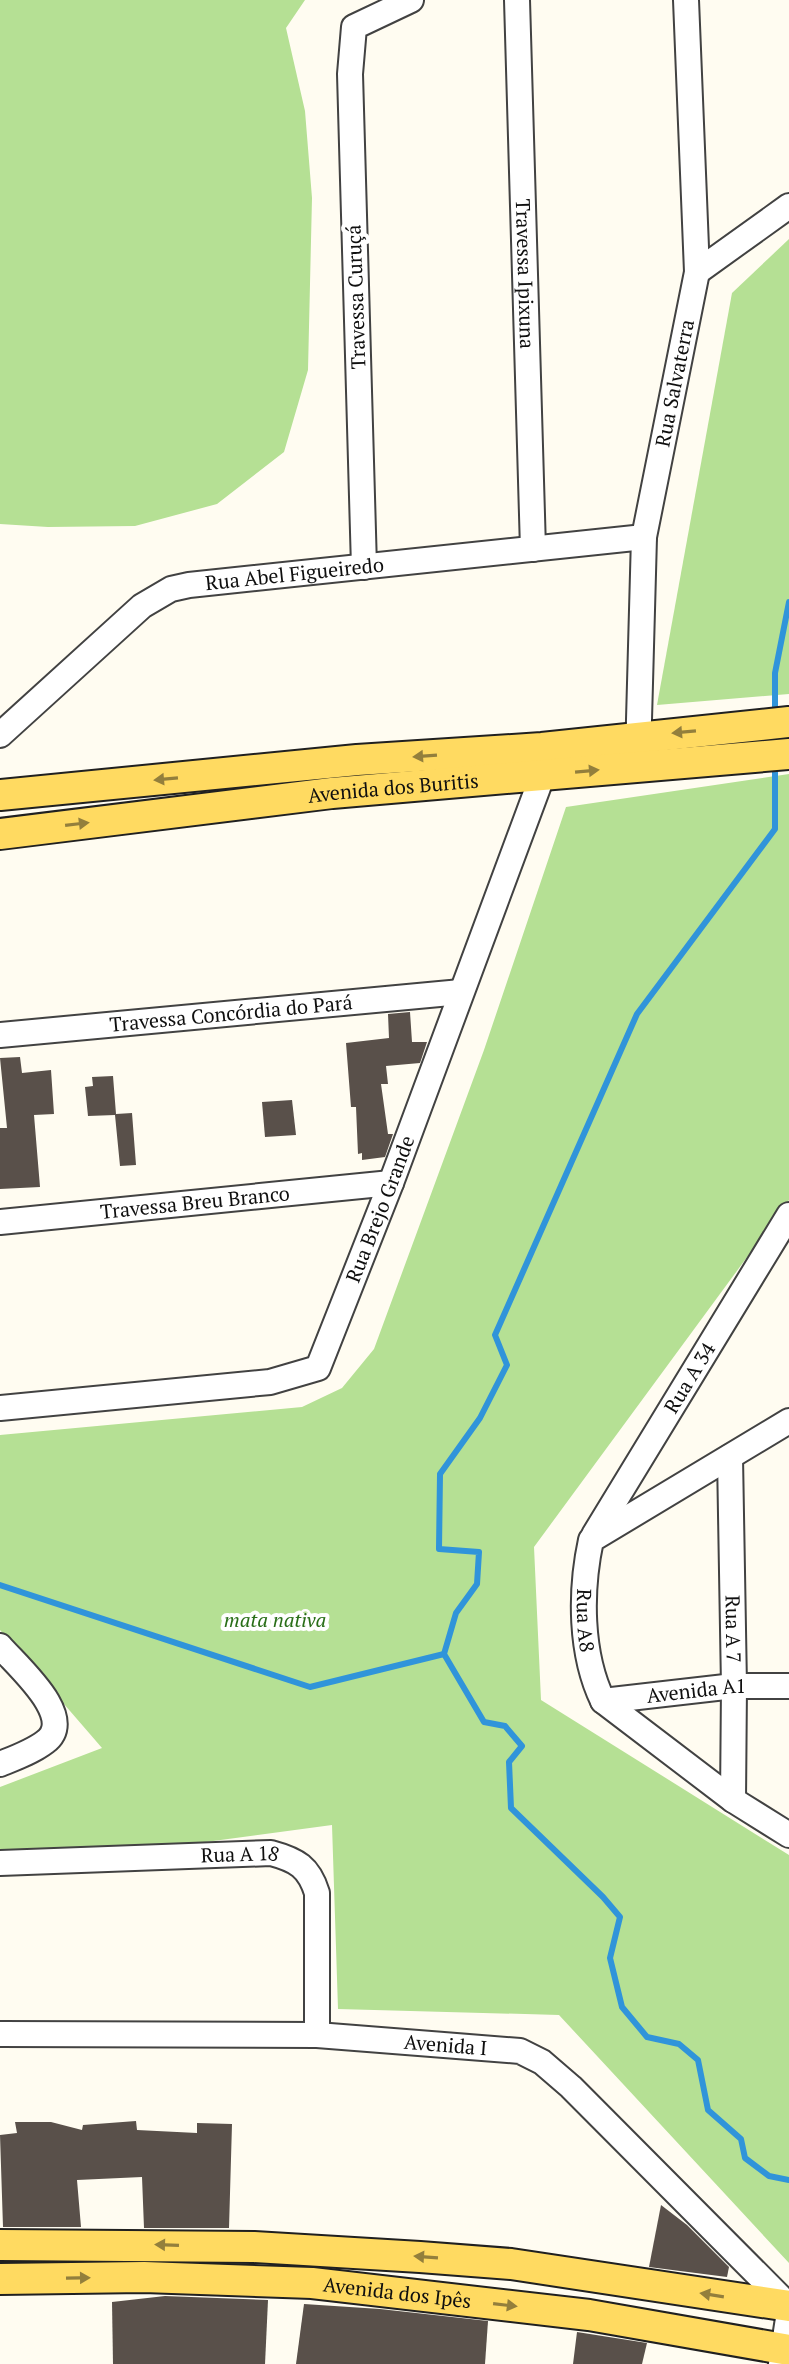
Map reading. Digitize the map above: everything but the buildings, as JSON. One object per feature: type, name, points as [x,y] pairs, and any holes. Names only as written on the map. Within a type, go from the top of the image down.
[{"type":"main road","name":"Avenida dos Buritis","points":[[0,834],[332,793],[542,761],[637,736],[780,723]]},
{"type":"main road","name":"Avenida dos Buritis","points":[[0,795],[357,760],[542,761],[639,767],[781,754]]},
{"type":"main road","name":"Avenida dos Ipês","points":[[0,2245],[254,2247],[511,2264],[789,2308]]},
{"type":"main road","name":"Avenida dos Ipês","points":[[0,2279],[144,2277],[312,2283],[589,2315],[785,2355]]},
{"type":"street","name":"Travessa Curuçá","points":[[364,567],[350,74],[354,27],[411,0]]},
{"type":"street","name":"Travessa Ipixuna","points":[[517,0],[533,549]]},
{"type":"street","name":"Rua Salvaterra","points":[[639,767],[637,736],[644,537],[697,272],[686,0]]},
{"type":"street","points":[[697,272],[789,206]]},
{"type":"street","name":"Rua Abel Figueiredo","points":[[0,735],[142,606],[171,589],[644,537]]},
{"type":"street","name":"Rua Brejo Grande","points":[[0,1408],[270,1382],[318,1368],[391,1183],[542,761]]},
{"type":"street","name":"Travessa Concórdia do Pará","points":[[0,1035],[461,992]]},
{"type":"street","name":"Travessa Breu Branco","points":[[0,1222],[391,1183]]},
{"type":"street","name":"Rua A 34","points":[[591,1540],[789,1215]]},
{"type":"street","points":[[591,1540],[789,1421]]},
{"type":"street","name":"Rua A 7","points":[[730,1457],[733,1800]]},
{"type":"street","name":"Rua A8","points":[[591,1540],[586,1564],[587,1654],[603,1701]]},
{"type":"street","points":[[0,1646],[50,1703],[56,1729],[47,1741],[0,1764]]},
{"type":"street","name":"Avenida A1","points":[[603,1701],[734,1686],[789,1686]]},
{"type":"street","points":[[603,1701],[733,1800],[789,1835]]},
{"type":"street","name":"Rua A 18","points":[[0,1863],[271,1853],[293,1859],[303,1865],[312,1877],[317,1893],[317,2035]]},
{"type":"street","name":"Avenida I","points":[[0,2034],[317,2035],[520,2051],[542,2062],[571,2087],[789,2308]]},
{"type":"street","points":[[785,2355],[789,2308]]},
{"type":"green space","points":[[0,0],[305,0],[286,28],[305,111],[312,198],[308,370],[284,452],[217,504],[135,526],[0,524]]},
{"type":"green space","points":[[789,239],[789,694],[657,705],[732,293]]},
{"type":"green space","name":"mata nativa","points":[[789,774],[789,1200],[534,1547],[541,1700],[789,1855],[789,2263],[559,2015],[338,2009],[332,1825],[146,1850],[0,1850],[0,1787],[102,1748],[0,1630],[0,1435],[302,1407],[342,1388],[374,1349],[484,1050],[566,807]]},
{"type":"waterway","points":[[775,713],[775,673],[789,602]]},
{"type":"waterway","points":[[775,764],[775,829],[637,1014],[495,1335],[507,1365],[480,1418],[440,1474],[439,1549],[479,1552],[477,1584],[456,1613],[444,1654],[484,1722],[505,1726],[522,1746],[509,1762],[511,1808],[620,1917],[610,1958],[622,2007],[647,2037],[679,2044],[698,2060],[708,2110],[741,2139],[745,2158],[769,2176],[789,2180]]},
{"type":"waterway","points":[[0,1585],[310,1687],[444,1654]]}]
